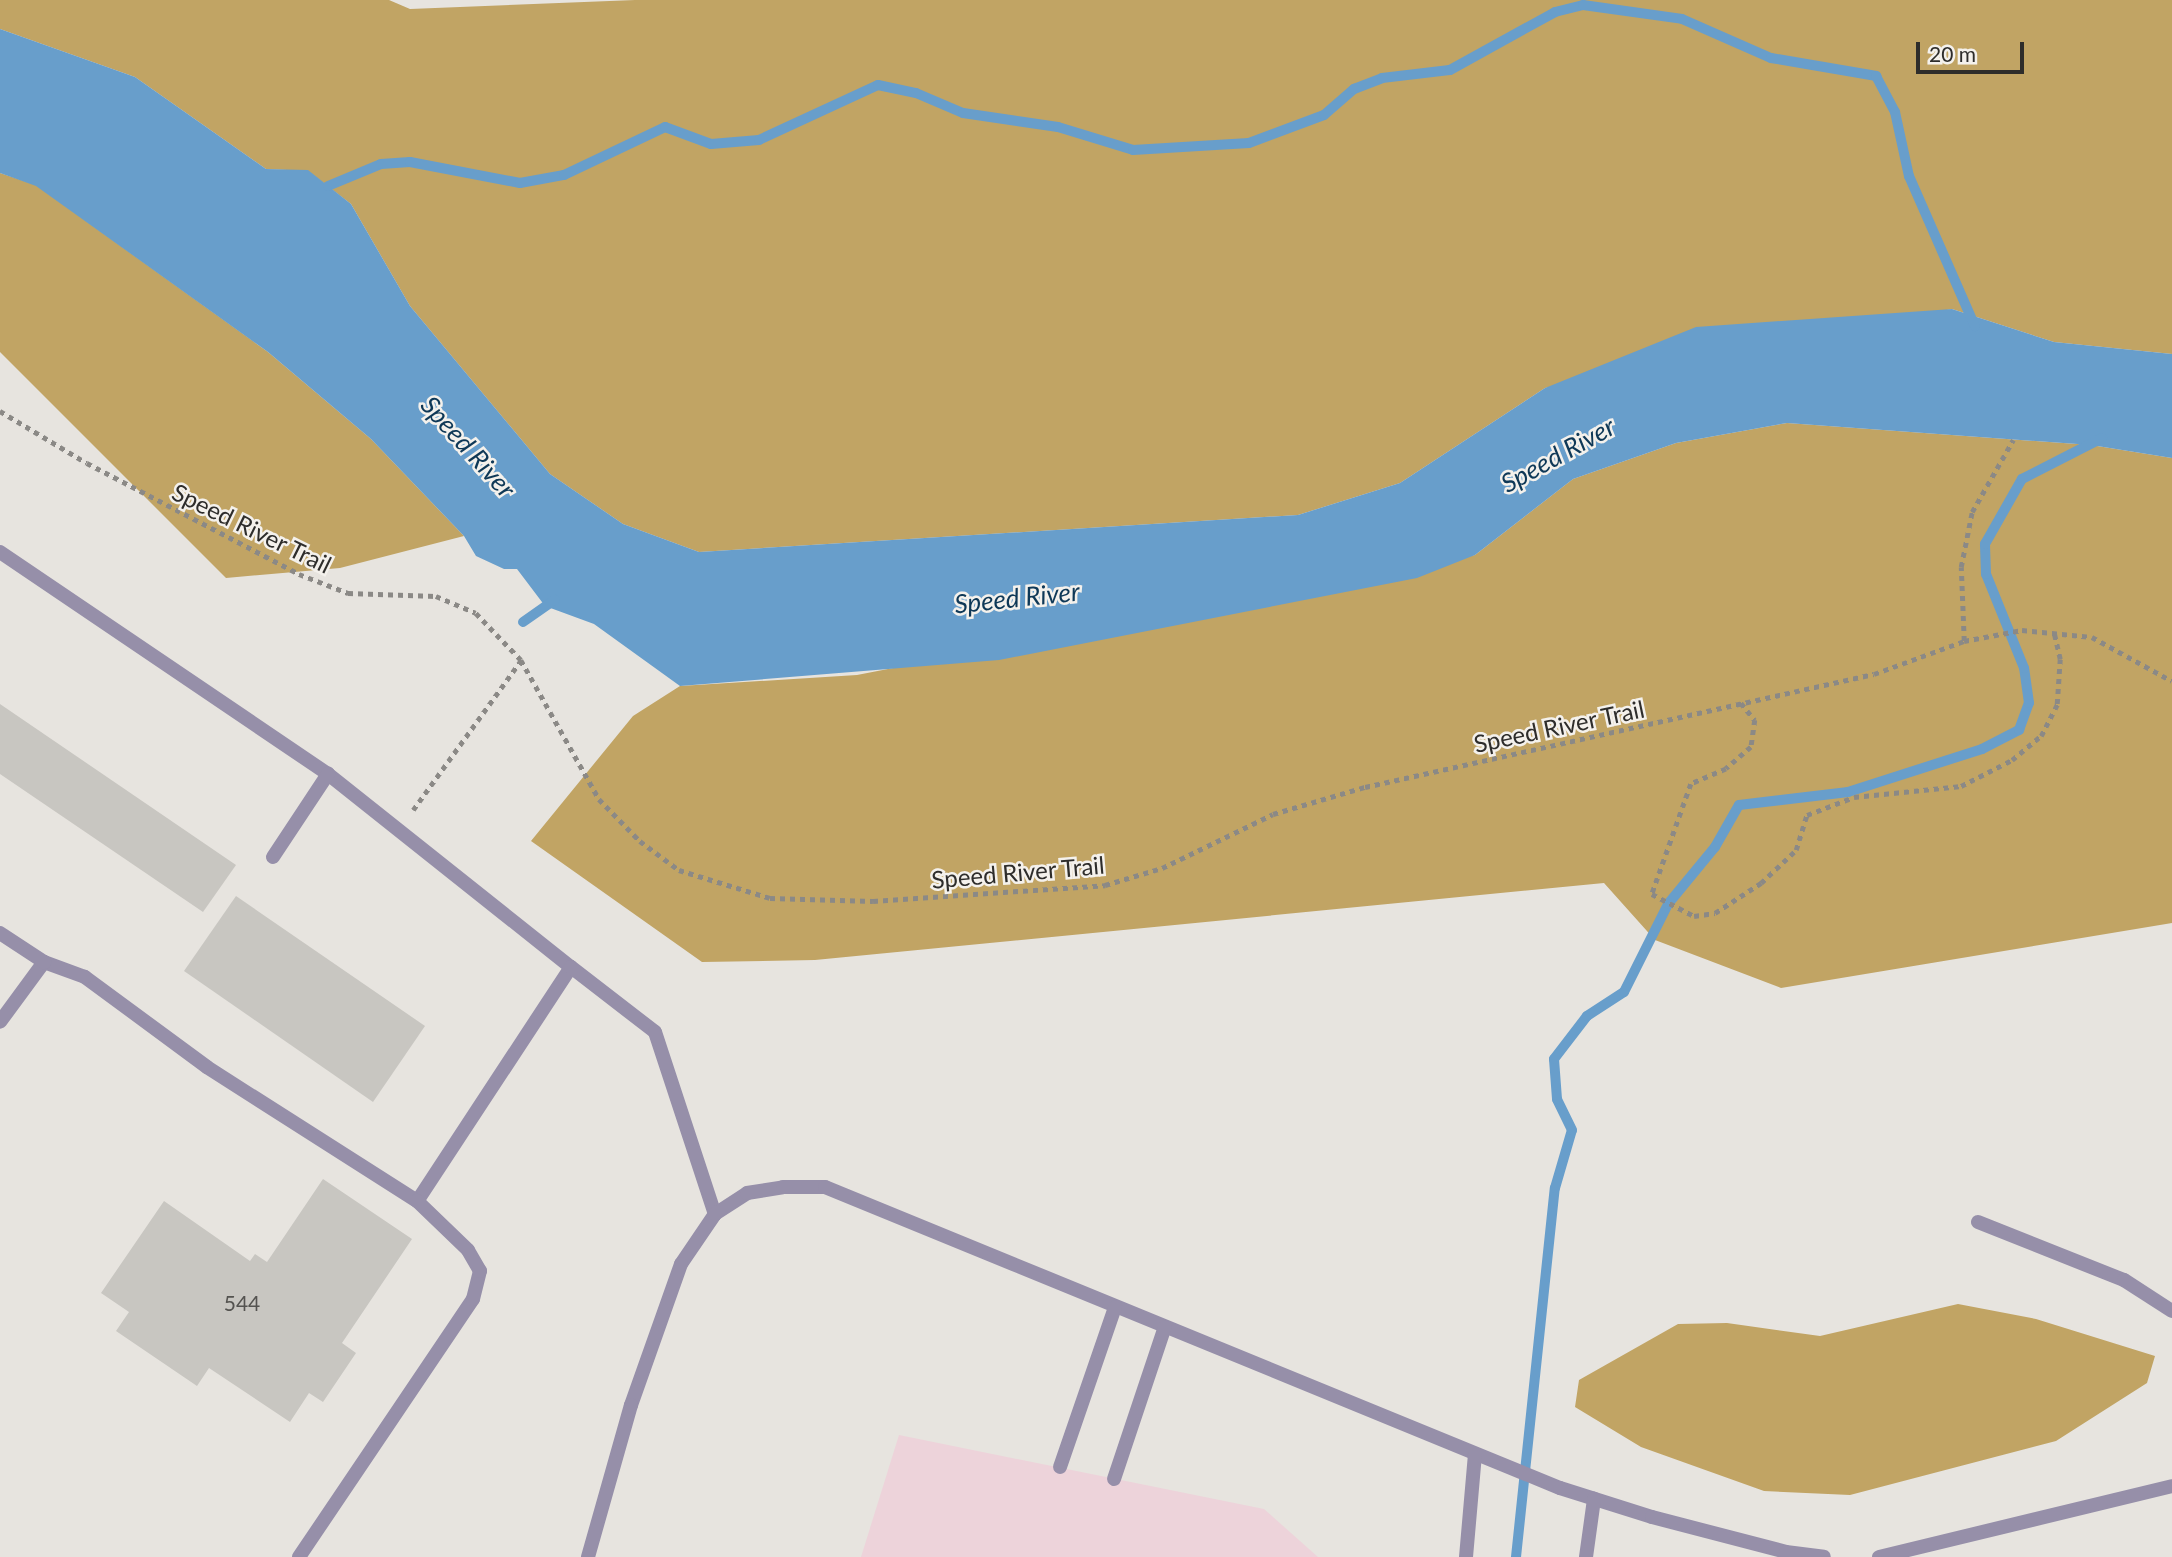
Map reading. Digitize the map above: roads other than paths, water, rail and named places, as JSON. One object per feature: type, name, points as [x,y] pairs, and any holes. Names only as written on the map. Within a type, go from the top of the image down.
[{"type":"lane","points":[[0,552],[328,774],[655,1032],[687,1119],[715,1214]]},
{"type":"lane","points":[[273,857],[328,774]]},
{"type":"lane","points":[[0,933],[44,962],[85,977],[207,1067],[417,1201],[468,1250],[480,1271],[473,1299],[299,1557]]},
{"type":"lane","points":[[0,1022],[44,962]]},
{"type":"lane","points":[[417,1201],[570,967]]},
{"type":"lane","points":[[588,1557],[631,1405],[681,1265],[715,1214],[747,1193],[825,1187],[1560,1488],[1786,1552],[1824,1557]]},
{"type":"lane","points":[[1978,1222],[2124,1280],[2172,1311]]},
{"type":"lane","points":[[1060,1467],[1115,1307]]},
{"type":"lane","points":[[1114,1479],[1166,1327]]},
{"type":"lane","points":[[1466,1557],[1475,1455]]},
{"type":"lane","points":[[1879,1557],[2172,1486]]},
{"type":"lane","points":[[1586,1557],[1594,1499]]},
{"type":"water","name":"Speed River","points":[[0,29],[135,77],[266,169],[308,170],[351,204],[410,306],[550,474],[623,524],[699,552],[1298,515],[1400,483],[1545,388],[1696,327],[1952,309],[2054,342],[2172,354],[2172,458],[2091,445],[1787,423],[1676,443],[1573,479],[1475,555],[1417,578],[999,660],[680,686],[594,624],[545,606],[517,569],[504,569],[476,556],[464,536],[371,439],[268,352],[36,186],[0,173]]},
{"type":"waterway","points":[[328,186],[381,164],[410,162],[520,183],[564,175],[665,127],[711,144],[759,140],[878,85],[916,93],[963,113],[1058,127],[1133,150],[1249,143],[1324,115],[1354,89],[1382,78],[1450,70],[1555,12],[1583,5],[1682,19],[1771,58],[1876,76],[1895,112],[1909,176],[1975,326]]},
{"type":"waterway","points":[[1516,1557],[1555,1188],[1572,1130],[1557,1099],[1554,1059],[1587,1016],[1624,992],[1668,904],[1715,847],[1739,805],[1848,792],[1982,749],[2019,730],[2029,703],[2024,668],[1986,574],[1985,544],[2022,479],[2102,438]]},
{"type":"waterway","points":[[523,622],[555,600]]}]
